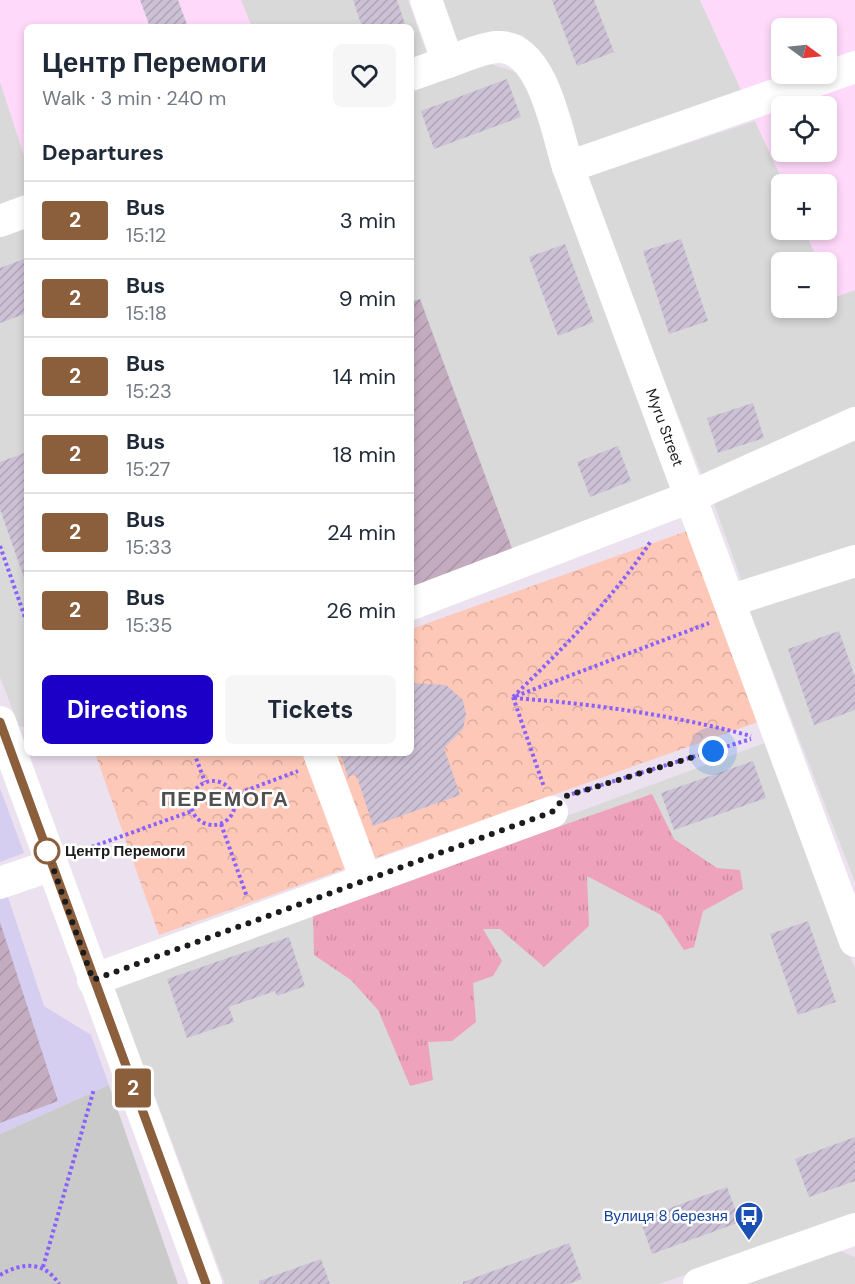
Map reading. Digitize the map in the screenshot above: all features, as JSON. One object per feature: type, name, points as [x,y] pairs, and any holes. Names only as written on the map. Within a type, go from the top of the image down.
[{"type":"street","points":[[426,0],[448,62]]},
{"type":"street","name":"Myru Street","points":[[414,74],[496,47],[506,48],[525,57],[538,74],[568,167],[855,941]]},
{"type":"street","points":[[568,167],[855,67]]},
{"type":"street","points":[[0,221],[24,212]]},
{"type":"street","points":[[414,603],[690,497],[855,423]]},
{"type":"street","points":[[731,607],[855,561]]},
{"type":"street","points":[[0,722],[20,755],[52,865],[207,1284]]},
{"type":"street","points":[[321,758],[366,880]]},
{"type":"street","points":[[93,980],[552,812]]},
{"type":"street","points":[[0,883],[52,865]]},
{"type":"street","points":[[699,1284],[739,1277],[855,1229]]},
{"type":"path","points":[[513,698],[577,634],[628,575],[652,539]]},
{"type":"path","points":[[0,546],[24,614]]},
{"type":"path","points":[[513,698],[731,607]]},
{"type":"path","points":[[513,698],[595,704],[700,722],[756,738],[566,796],[552,812],[513,698]]},
{"type":"path","points":[[195,756],[205,782]]},
{"type":"path","points":[[234,795],[321,758]]},
{"type":"path","points":[[205,782],[222,783],[234,795],[233,813],[220,824],[206,825],[197,819],[192,811],[192,794],[205,782]]},
{"type":"path","points":[[86,849],[192,811]]},
{"type":"path","points":[[220,824],[256,920]]},
{"type":"path","points":[[43,1267],[94,1089]]},
{"type":"path","points":[[0,1275],[28,1266],[43,1267],[59,1284]]},
{"type":"shaded area","points":[[0,0],[408,0],[428,57],[414,62],[414,24],[24,24],[24,197],[0,205]]},
{"type":"shaded area","points":[[0,0],[241,0],[251,24],[24,24],[24,156],[0,82]]},
{"type":"shaded area","points":[[438,0],[700,0],[743,94],[580,149],[544,57],[522,35],[500,34],[455,48]]},
{"type":"shaded area","points":[[700,0],[855,0],[855,290],[837,296],[837,252],[814,252],[809,240],[837,240],[837,174],[779,174],[774,162],[837,162],[837,96],[771,96],[771,156]]},
{"type":"shaded area","points":[[490,64],[523,74],[673,494],[414,593],[414,90]]},
{"type":"shaded area","points":[[755,121],[771,156],[771,162],[774,162],[779,174],[771,174],[771,240],[809,240],[814,252],[771,252],[771,318],[837,318],[837,296],[855,290],[855,410],[704,480],[583,178]]},
{"type":"shaded area","points":[[24,225],[24,727],[19,726],[0,677],[0,234]]},
{"type":"shaded area","points":[[420,299],[513,551],[414,588],[414,301]]},
{"type":"shaded area","points":[[855,432],[855,552],[744,588],[712,498]]},
{"type":"shaded area","points":[[855,575],[855,882],[749,610]]},
{"type":"shaded area","points":[[770,741],[855,969],[855,1215],[659,1284],[225,1284],[113,984]]},
{"type":"shaded area","points":[[0,788],[24,853],[0,862]]},
{"type":"shaded area","points":[[7,894],[44,1006],[91,1035],[109,1085],[0,1134],[0,897]]},
{"type":"shaded area","points":[[0,922],[58,1101],[0,1123]]},
{"type":"shaded area","points":[[109,1085],[178,1284],[0,1284],[0,1134]]},
{"type":"shaded area","points":[[840,1251],[855,1257],[855,1284],[729,1284]]},
{"type":"green space","points":[[690,530],[758,722],[159,935],[96,756],[414,756],[414,628]]},
{"type":"green space","points":[[652,794],[674,839],[717,868],[740,870],[743,889],[703,911],[694,947],[684,950],[661,915],[587,876],[589,926],[544,967],[500,929],[483,929],[502,961],[493,976],[473,983],[476,1022],[452,1041],[428,1042],[433,1080],[410,1086],[378,1010],[351,980],[314,955],[313,913]]},
{"type":"building","points":[[140,0],[178,0],[187,24],[149,24]]},
{"type":"building","points":[[353,0],[397,0],[405,24],[361,24]]},
{"type":"building","points":[[552,0],[594,0],[614,52],[577,66]]},
{"type":"building","points":[[507,79],[521,117],[434,149],[421,111]]},
{"type":"building","points":[[681,239],[708,321],[669,334],[643,251]]},
{"type":"building","points":[[565,244],[594,322],[558,336],[529,257]]},
{"type":"building","points":[[24,259],[24,314],[0,323],[0,268]]},
{"type":"building","points":[[753,403],[764,438],[718,453],[707,418]]},
{"type":"building","points":[[618,446],[631,481],[590,497],[577,462]]},
{"type":"building","points":[[24,453],[24,578],[0,509],[0,462]]},
{"type":"building","points":[[839,631],[855,677],[855,710],[814,725],[788,649]]},
{"type":"building","points":[[414,683],[446,685],[463,700],[466,714],[463,729],[444,748],[460,795],[373,826],[356,774],[348,777],[341,756],[414,756]]},
{"type":"building","points":[[753,761],[766,798],[674,830],[661,793]]},
{"type":"building","points":[[808,921],[836,1002],[798,1015],[770,934]]},
{"type":"building","points":[[289,937],[305,986],[277,996],[275,991],[229,1007],[234,1022],[187,1038],[167,979]]},
{"type":"building","points":[[855,1137],[855,1181],[809,1197],[795,1159]]},
{"type":"building","points":[[727,1187],[740,1222],[652,1254],[640,1219]]},
{"type":"building","points":[[569,1243],[582,1279],[568,1284],[463,1284],[463,1282]]},
{"type":"building","points":[[321,1259],[330,1284],[259,1284],[259,1281]]},
{"type":"bus line","name":"2","points":[[0,722],[206,1284]]},
{"type":"place","name":"Центр Перемоги","points":[[47,851]]},
{"type":"place","name":"Вулиця 8 березня","points":[[749,1242]]},
{"type":"district","name":"ПЕРЕМОГА","points":[[225,799]]},
{"type":"route","points":[[47,851],[93,980],[552,812],[566,796],[713,751]]}]
